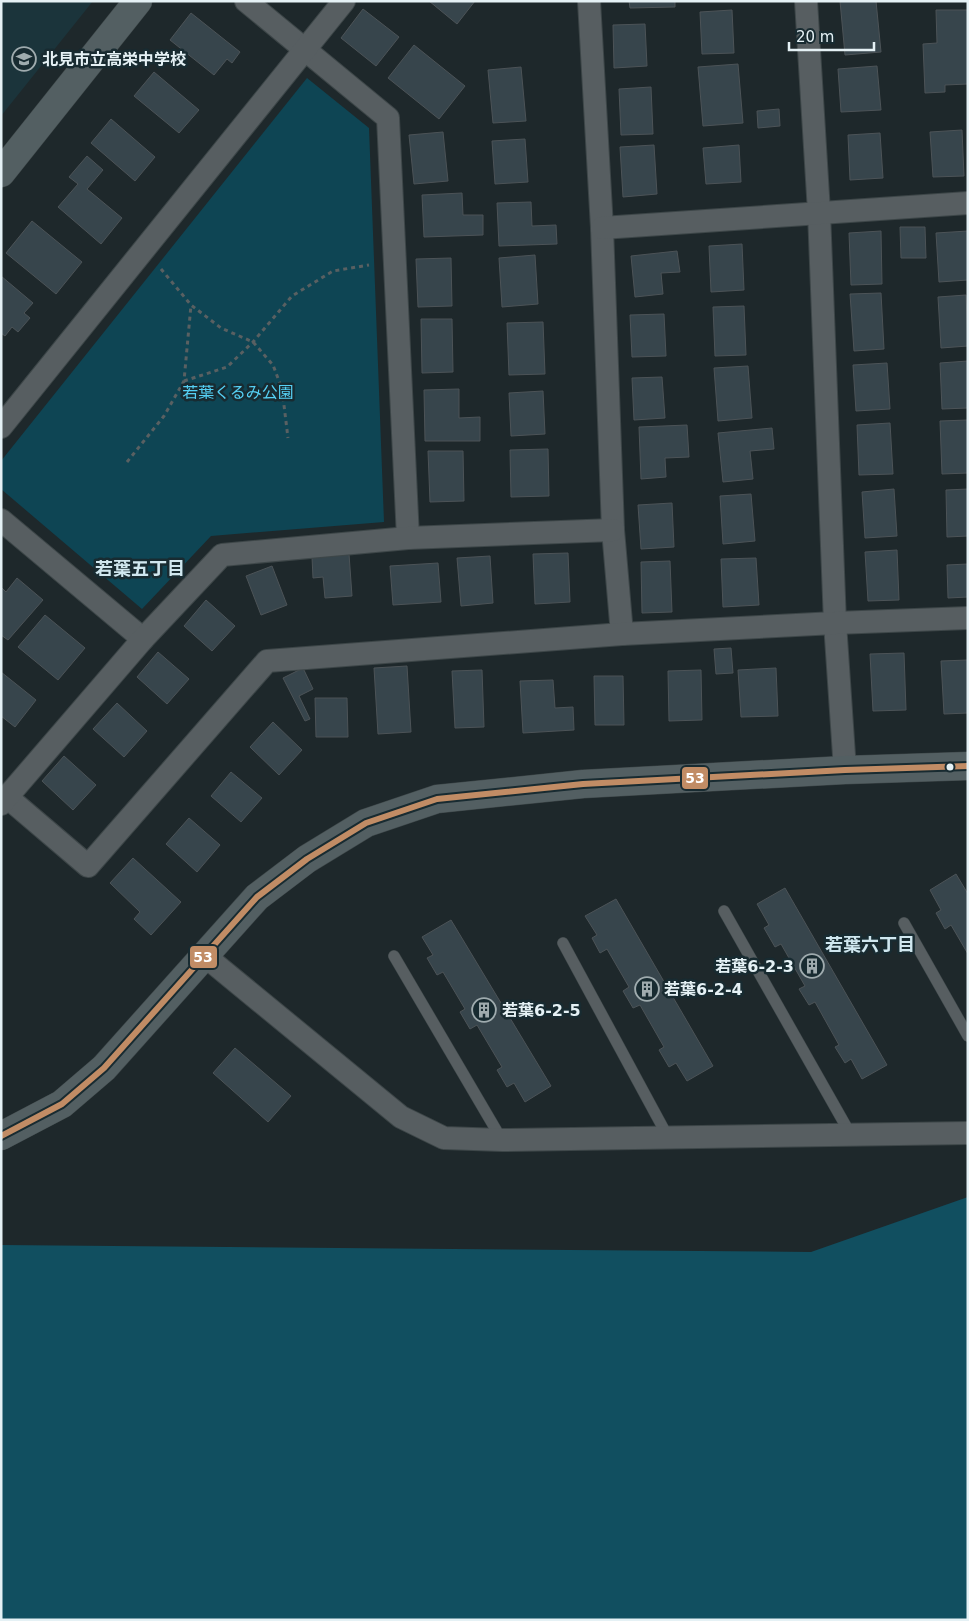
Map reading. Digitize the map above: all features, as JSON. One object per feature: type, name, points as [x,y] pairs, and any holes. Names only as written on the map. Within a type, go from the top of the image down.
[{"type":"street","points":[[3,168],[138,1]]},
{"type":"street","points":[[246,1],[388,118],[408,538]]},
{"type":"street","points":[[1,427],[344,1]]},
{"type":"street","points":[[588,1],[602,228],[613,530],[622,634]]},
{"type":"street","points":[[806,1],[820,212],[835,623],[845,770]]},
{"type":"street","points":[[602,228],[968,203]]},
{"type":"street","points":[[1,520],[143,639]]},
{"type":"street","points":[[613,530],[408,538],[222,555],[143,639],[4,800],[88,866],[267,661],[622,634],[968,618]]},
{"type":"street","points":[[1,1136],[62,1104],[104,1068],[257,897],[307,859],[366,823],[437,799],[583,784],[845,770],[968,766]]},
{"type":"street","points":[[205,956],[401,1117],[444,1138],[502,1140],[968,1133]]},
{"type":"lane","points":[[724,911],[851,1135]]},
{"type":"lane","points":[[904,923],[968,1036]]},
{"type":"lane","points":[[563,943],[668,1137]]},
{"type":"lane","points":[[394,956],[502,1140]]},
{"type":"path","points":[[145,249],[191,305],[221,328],[253,342],[273,365],[282,389],[288,438]]},
{"type":"path","points":[[184,382],[227,367],[253,342],[292,296],[334,271],[395,262]]},
{"type":"path","points":[[127,462],[164,416],[184,382],[191,305]]},
{"type":"shaded area","name":"北見市立高栄中学校","points":[[1,1],[93,1],[1,116]]},
{"type":"shaded area","points":[[968,1197],[968,1620],[1,1620],[1,1245],[811,1252]]},
{"type":"green space","name":"若葉くるみ公園","points":[[307,78],[369,128],[384,522],[211,536],[142,609],[1,489],[1,461]]},
{"type":"building","points":[[429,1],[475,1],[457,24]]},
{"type":"building","points":[[629,1],[675,1],[675,7],[630,8]]},
{"type":"building","points":[[840,1],[876,1],[881,52],[845,55]]},
{"type":"building","points":[[363,9],[399,37],[376,66],[341,38]]},
{"type":"building","points":[[732,10],[734,53],[702,54],[700,12]]},
{"type":"building","points":[[936,10],[968,10],[968,84],[945,85],[945,92],[925,93],[923,44],[937,43]]},
{"type":"building","points":[[191,13],[240,52],[232,63],[227,59],[214,75],[170,40]]},
{"type":"building","points":[[645,24],[647,66],[614,68],[613,25]]},
{"type":"building","points":[[414,45],[465,86],[439,119],[388,78]]},
{"type":"building","points":[[738,64],[743,123],[703,126],[698,67]]},
{"type":"building","points":[[877,66],[881,110],[841,112],[838,69]]},
{"type":"building","points":[[521,67],[526,121],[493,123],[488,70]]},
{"type":"building","points":[[154,72],[199,110],[179,133],[134,96]]},
{"type":"building","points":[[651,87],[653,134],[621,135],[619,89]]},
{"type":"building","points":[[779,109],[780,126],[758,128],[757,111]]},
{"type":"building","points":[[111,119],[155,157],[135,181],[91,143]]},
{"type":"building","points":[[962,130],[964,176],[933,177],[930,132]]},
{"type":"building","points":[[443,132],[448,181],[414,184],[409,135]]},
{"type":"building","points":[[880,133],[883,178],[850,180],[848,135]]},
{"type":"building","points":[[525,139],[528,182],[495,184],[492,141]]},
{"type":"building","points":[[654,145],[657,194],[623,197],[620,147]]},
{"type":"building","points":[[739,145],[741,182],[706,184],[703,148]]},
{"type":"building","points":[[87,156],[103,170],[87,189],[122,218],[101,244],[58,207],[78,184],[69,177]]},
{"type":"building","points":[[462,193],[463,215],[483,215],[483,235],[424,237],[422,195]]},
{"type":"building","points":[[531,202],[532,226],[556,225],[557,244],[499,246],[497,203]]},
{"type":"building","points":[[32,221],[82,262],[56,294],[6,253]]},
{"type":"building","points":[[900,227],[925,227],[926,258],[901,258]]},
{"type":"building","points":[[881,231],[882,284],[851,285],[849,233]]},
{"type":"building","points":[[968,231],[968,280],[939,282],[936,233]]},
{"type":"building","points":[[742,244],[744,290],[711,292],[709,246]]},
{"type":"building","points":[[677,251],[680,272],[661,273],[663,294],[635,297],[631,256]]},
{"type":"building","points":[[535,255],[538,304],[502,307],[499,258]]},
{"type":"building","points":[[451,258],[452,306],[418,307],[416,259]]},
{"type":"building","points":[[1,276],[33,303],[24,313],[30,318],[18,332],[12,327],[5,336],[1,333]]},
{"type":"building","points":[[881,293],[884,349],[854,351],[850,294]]},
{"type":"building","points":[[966,295],[968,346],[941,348],[938,297]]},
{"type":"building","points":[[744,306],[746,355],[715,356],[713,307]]},
{"type":"building","points":[[664,314],[666,356],[632,357],[630,315]]},
{"type":"building","points":[[421,319],[452,319],[453,372],[422,373]]},
{"type":"building","points":[[543,322],[545,374],[509,375],[507,323]]},
{"type":"building","points":[[968,361],[968,408],[942,409],[940,363]]},
{"type":"building","points":[[887,363],[890,409],[856,411],[853,365]]},
{"type":"building","points":[[748,366],[752,418],[718,421],[714,368]]},
{"type":"building","points":[[662,377],[665,418],[634,420],[632,378]]},
{"type":"building","points":[[459,389],[459,418],[480,417],[480,441],[425,441],[424,390]]},
{"type":"building","points":[[543,391],[545,434],[511,436],[509,393]]},
{"type":"building","points":[[968,420],[968,473],[942,474],[940,421]]},
{"type":"building","points":[[890,423],[893,474],[859,475],[857,425]]},
{"type":"building","points":[[687,425],[689,457],[665,458],[666,477],[641,479],[639,427]]},
{"type":"building","points":[[772,428],[774,449],[750,451],[753,479],[723,482],[718,433]]},
{"type":"building","points":[[548,449],[549,496],[511,497],[510,450]]},
{"type":"building","points":[[428,451],[463,451],[464,501],[430,502]]},
{"type":"building","points":[[894,489],[897,536],[865,538],[862,492]]},
{"type":"building","points":[[968,489],[968,536],[947,537],[946,490]]},
{"type":"building","points":[[751,494],[755,541],[723,544],[720,496]]},
{"type":"building","points":[[672,503],[674,547],[641,549],[638,505]]},
{"type":"building","points":[[897,550],[899,600],[868,601],[865,552]]},
{"type":"building","points":[[568,553],[570,602],[535,604],[533,554]]},
{"type":"building","points":[[349,554],[352,596],[325,598],[323,577],[313,578],[312,557]]},
{"type":"building","points":[[490,556],[493,603],[461,606],[457,558]]},
{"type":"building","points":[[756,558],[759,605],[723,607],[721,559]]},
{"type":"building","points":[[670,561],[672,612],[642,613],[641,562]]},
{"type":"building","points":[[438,563],[441,602],[393,605],[390,566]]},
{"type":"building","points":[[968,564],[968,597],[948,598],[947,565]]},
{"type":"building","points":[[272,566],[287,605],[261,615],[246,576]]},
{"type":"building","points":[[17,578],[43,600],[8,640],[1,635],[1,587],[6,592]]},
{"type":"building","points":[[206,600],[235,626],[212,651],[184,626]]},
{"type":"building","points":[[45,615],[85,648],[58,680],[18,647]]},
{"type":"building","points":[[731,648],[733,673],[716,674],[714,649]]},
{"type":"building","points":[[158,652],[189,679],[167,704],[137,677]]},
{"type":"building","points":[[904,653],[906,710],[873,711],[870,654]]},
{"type":"building","points":[[968,660],[968,713],[944,714],[941,661]]},
{"type":"building","points":[[407,666],[411,732],[378,734],[374,668]]},
{"type":"building","points":[[303,668],[313,689],[299,696],[310,719],[305,721],[283,678]]},
{"type":"building","points":[[776,668],[778,716],[741,717],[738,670]]},
{"type":"building","points":[[482,670],[484,727],[455,728],[452,671]]},
{"type":"building","points":[[701,670],[702,720],[669,721],[668,671]]},
{"type":"building","points":[[1,672],[36,700],[15,727],[1,716]]},
{"type":"building","points":[[594,676],[623,676],[624,725],[595,725]]},
{"type":"building","points":[[553,680],[555,708],[573,707],[574,730],[523,733],[520,681]]},
{"type":"building","points":[[315,698],[347,698],[348,737],[316,737]]},
{"type":"building","points":[[117,703],[147,731],[124,757],[93,729]]},
{"type":"building","points":[[273,722],[302,750],[279,775],[250,747]]},
{"type":"building","points":[[64,756],[96,785],[73,810],[42,781]]},
{"type":"building","points":[[231,772],[262,798],[241,822],[211,796]]},
{"type":"building","points":[[189,818],[220,845],[197,872],[166,844]]},
{"type":"building","points":[[133,858],[181,902],[151,935],[134,919],[140,912],[110,883]]},
{"type":"building","points":[[956,874],[968,894],[968,954],[951,925],[945,929],[936,913],[941,910],[930,890]]},
{"type":"building","name":"若葉6-2-3","points":[[785,888],[887,1065],[862,1079],[851,1059],[845,1063],[835,1047],[839,1045],[815,1002],[809,1005],[799,989],[805,986],[781,944],[775,947],[764,928],[769,925],[757,904]]},
{"type":"building","name":"若葉6-2-4","points":[[616,899],[713,1066],[687,1081],[676,1063],[669,1067],[659,1050],[664,1047],[640,1005],[633,1008],[623,991],[629,987],[607,949],[600,953],[592,938],[597,935],[585,916]]},
{"type":"building","name":"若葉6-2-5","points":[[451,920],[551,1086],[525,1102],[514,1083],[507,1087],[497,1070],[502,1067],[477,1025],[470,1029],[460,1012],[465,1009],[443,972],[437,975],[427,958],[433,955],[422,937]]},
{"type":"building","points":[[235,1048],[291,1096],[268,1122],[213,1073]]},
{"type":"transit line","name":"53","points":[[1,1136],[62,1104],[104,1068],[257,897],[307,859],[366,823],[437,799],[583,784],[845,770],[968,766]]},
{"type":"place","name":"北見市立高栄中学校","points":[[24,59]]},
{"type":"place","name":"若葉6-2-3","points":[[812,966]]},
{"type":"place","name":"若葉6-2-4","points":[[647,989]]},
{"type":"place","name":"若葉6-2-5","points":[[484,1010]]},
{"type":"district","name":"若葉五丁目","points":[[140,569]]},
{"type":"district","name":"若葉六丁目","points":[[870,945]]}]
